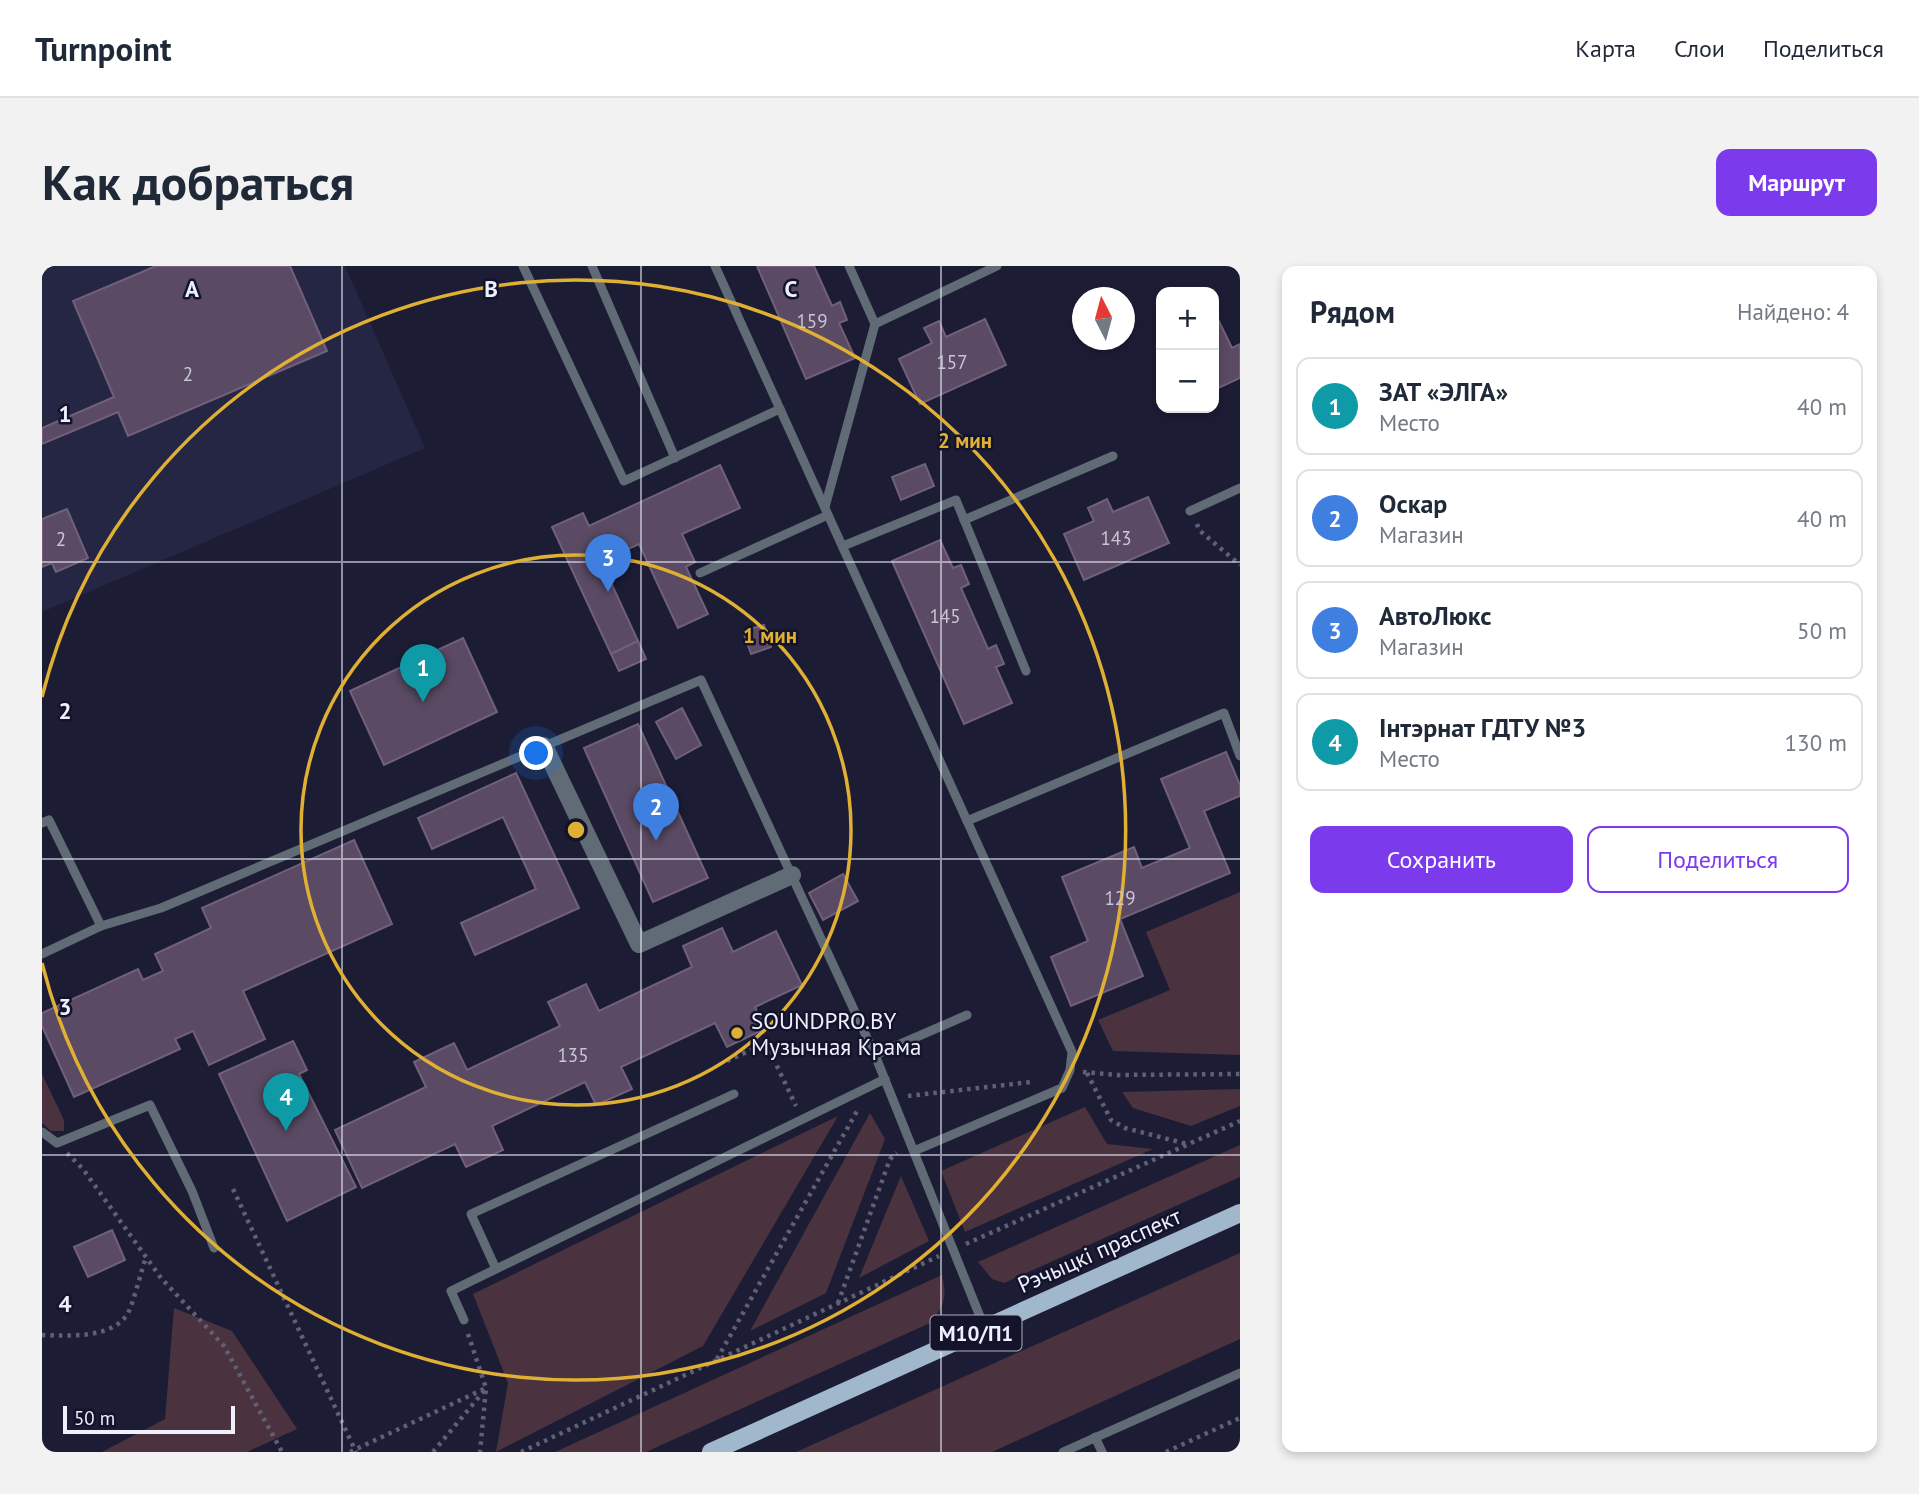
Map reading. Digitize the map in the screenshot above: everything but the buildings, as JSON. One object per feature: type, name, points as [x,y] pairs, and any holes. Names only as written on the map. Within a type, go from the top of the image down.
[{"type":"main road","name":"Рэчыцкі праспект","points":[[711,1452],[1240,1213]]},
{"type":"street","points":[[544,746],[639,944],[792,875]]},
{"type":"lane","points":[[523,266],[624,481],[780,409]]},
{"type":"lane","points":[[592,266],[675,457]]},
{"type":"lane","points":[[715,266],[1072,1052],[1070,1070],[1062,1088],[914,1151]]},
{"type":"lane","points":[[700,573],[827,511],[875,324],[849,266]]},
{"type":"lane","points":[[875,324],[997,266]]},
{"type":"lane","points":[[964,520],[1113,456]]},
{"type":"lane","points":[[1190,511],[1240,488]]},
{"type":"lane","points":[[843,547],[956,500],[1026,671]]},
{"type":"lane","points":[[42,954],[100,926],[161,908],[701,680],[886,1079],[985,1329]]},
{"type":"lane","points":[[967,821],[1224,713],[1240,756]]},
{"type":"lane","points":[[42,823],[49,820],[100,926]]},
{"type":"lane","points":[[875,1055],[967,1015]]},
{"type":"lane","points":[[464,1320],[451,1290],[886,1079]]},
{"type":"lane","points":[[496,1269],[471,1214],[734,1094]]},
{"type":"lane","points":[[42,1132],[57,1143],[149,1105],[192,1191],[214,1248]]},
{"type":"lane","points":[[1063,1452],[1240,1373]]},
{"type":"lane","points":[[1095,1437],[1102,1452]]},
{"type":"path","points":[[1190,511],[1199,530],[1233,562],[1240,565]]},
{"type":"path","points":[[727,1061],[766,1043],[802,1120]]},
{"type":"path","points":[[1070,1070],[1118,1075],[1240,1074]]},
{"type":"path","points":[[1087,1073],[1111,1120],[1125,1129],[1188,1144]]},
{"type":"path","points":[[893,1098],[1043,1081]]},
{"type":"path","points":[[717,1360],[872,1085]]},
{"type":"path","points":[[521,1452],[953,1249],[1240,1121]]},
{"type":"path","points":[[57,1143],[83,1170],[161,1278],[224,1346],[282,1452]]},
{"type":"path","points":[[233,1189],[354,1451],[486,1388]]},
{"type":"path","points":[[42,1335],[65,1336],[103,1332],[128,1314],[146,1257]]},
{"type":"path","points":[[464,1320],[486,1388],[480,1452]]},
{"type":"path","points":[[433,1452],[486,1388]]},
{"type":"path","points":[[1166,1452],[1240,1418]]},
{"type":"shaded area","points":[[42,266],[345,266],[425,448],[42,612]]},
{"type":"shaded area","points":[[1240,892],[1240,1055],[1113,1051],[1098,1020],[1170,990],[1146,932]]},
{"type":"shaded area","points":[[42,1074],[64,1120],[64,1131],[51,1131],[42,1123]]},
{"type":"shaded area","points":[[1240,1089],[1240,1106],[1191,1126],[1133,1108],[1122,1092]]},
{"type":"shaded area","points":[[1085,1107],[1107,1144],[1153,1149],[965,1232],[941,1171]]},
{"type":"shaded area","points":[[870,1113],[885,1139],[826,1293],[750,1331]]},
{"type":"shaded area","points":[[838,1116],[703,1346],[496,1452],[508,1383],[473,1294]]},
{"type":"shaded area","points":[[1240,1145],[1240,1177],[1004,1283],[992,1279],[978,1262]]},
{"type":"shaded area","points":[[901,1176],[929,1241],[859,1278]]},
{"type":"shaded area","points":[[1240,1253],[1240,1339],[992,1452],[796,1452]]},
{"type":"shaded area","points":[[942,1275],[944,1301],[930,1323],[646,1452],[555,1452]]},
{"type":"shaded area","points":[[174,1308],[232,1331],[297,1429],[247,1452],[102,1452],[165,1419]]},
{"type":"place","name":"АвтоЛюкс","points":[[608,592]]},
{"type":"place","name":"ЗАТ «ЭЛГА»","points":[[423,702]]},
{"type":"place","name":"Оскар","points":[[656,841]]},
{"type":"place","name":"SOUNDPRO.BY Музычная Крама","points":[[737,1033]]},
{"type":"place","name":"Інтэрнат ГДТУ №3","points":[[286,1131]]}]
